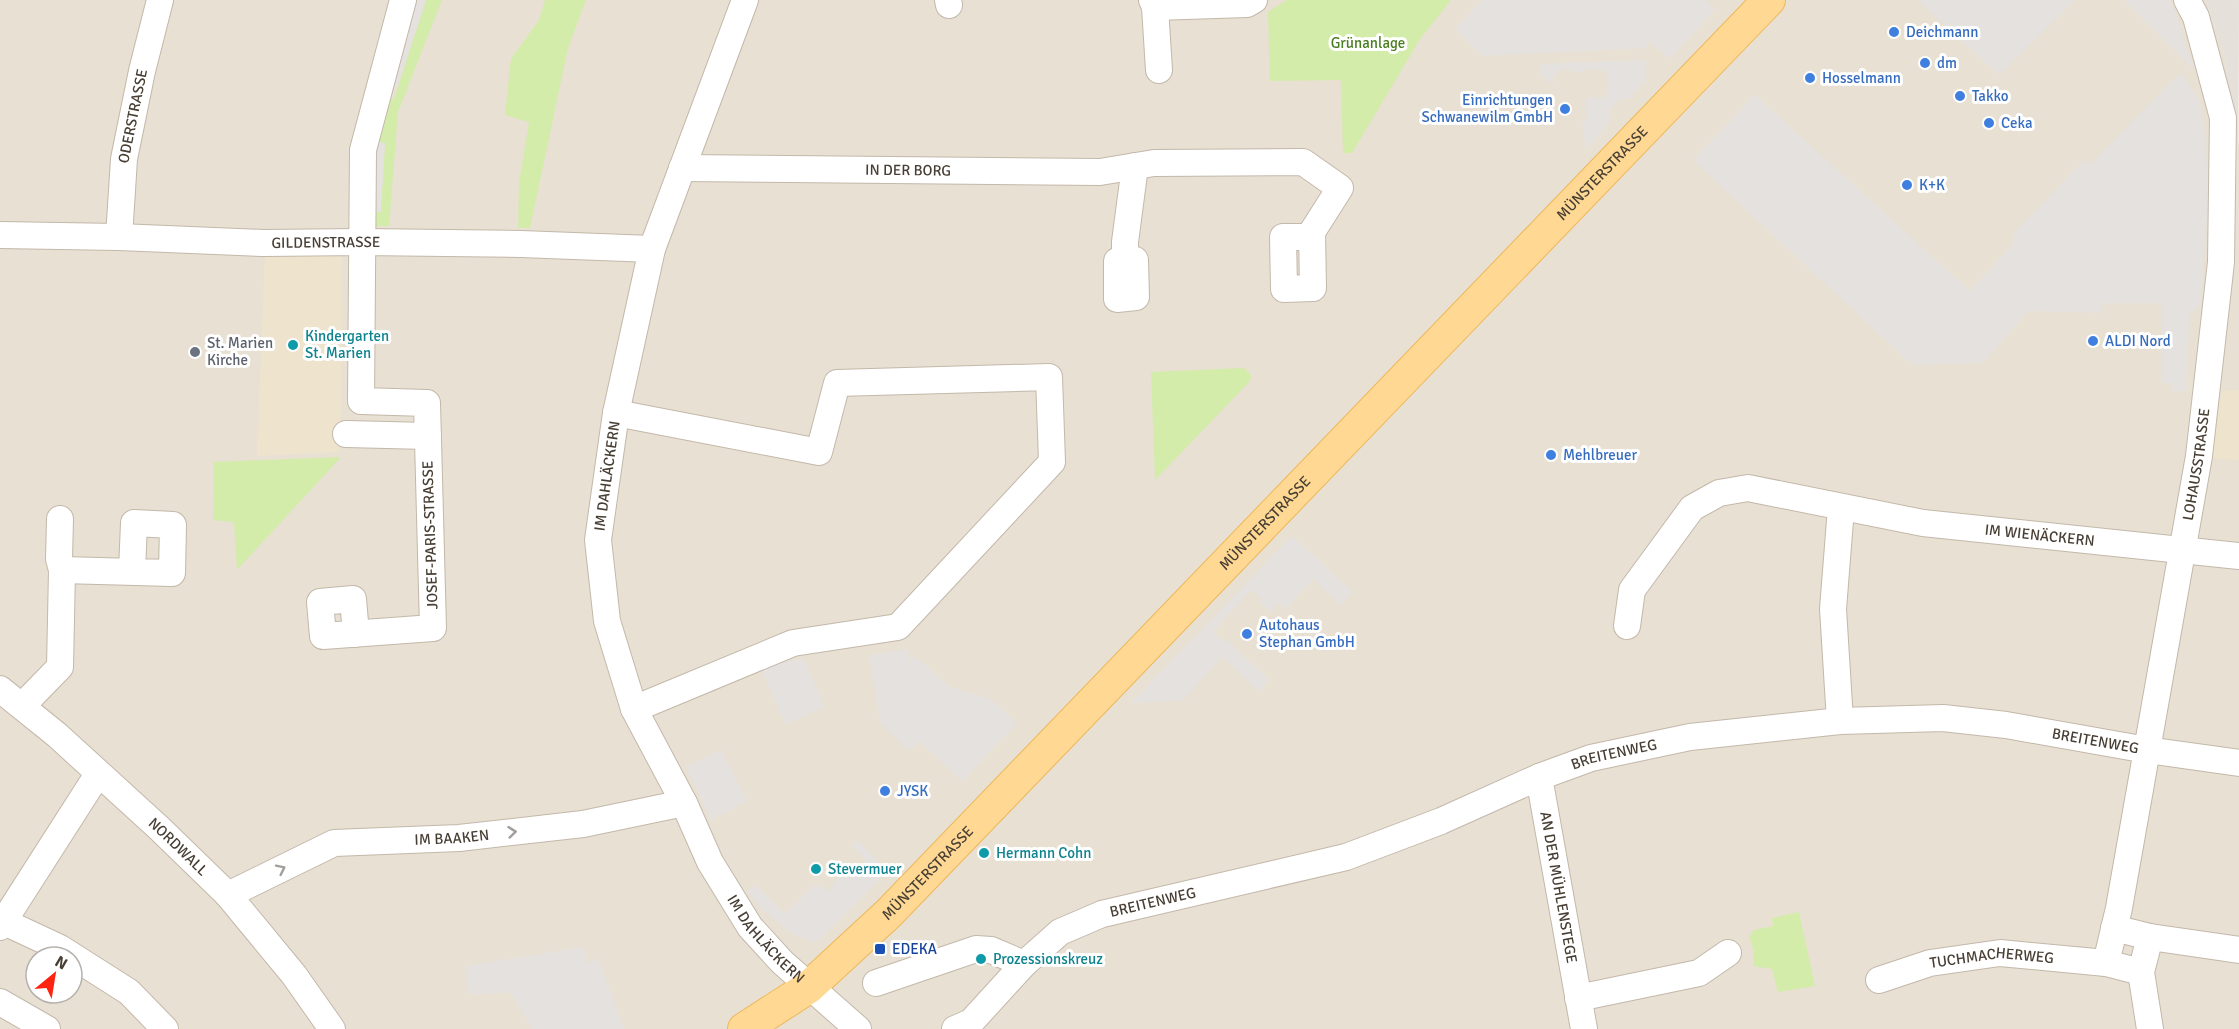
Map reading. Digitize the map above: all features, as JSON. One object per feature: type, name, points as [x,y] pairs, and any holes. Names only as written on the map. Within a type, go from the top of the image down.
[{"type":"main road","name":"MÜNSTERSTRASSE","points":[[744,1029],[809,987],[889,913],[1769,0]]},
{"type":"street","name":"ODERSTRASSE","points":[[119,237],[124,159],[142,71],[160,0]]},
{"type":"street","points":[[403,0],[363,150],[361,401],[353,435],[428,436]]},
{"type":"street","name":"IM DAHLÄCKERN","points":[[745,0],[652,249],[616,413],[598,540],[607,621],[634,709],[684,803],[710,862],[750,927],[809,987]]},
{"type":"street","points":[[1159,70],[1153,3],[1247,4],[1254,0]]},
{"type":"street","name":"LOHAUSSTRASSE","points":[[2106,963],[2147,750],[2199,456],[2221,262],[2231,117],[2196,17],[2187,0]]},
{"type":"street","name":"IN DER BORG","points":[[682,168],[1100,171],[1154,163],[1303,162],[1340,188],[1311,237]]},
{"type":"street","points":[[1125,261],[1125,242],[1135,166]]},
{"type":"street","name":"GILDENSTRASSE","points":[[0,235],[263,243],[521,244],[652,249]]},
{"type":"street","points":[[616,413],[819,452],[837,382],[1049,377],[1052,462],[898,627],[793,643],[634,709]]},
{"type":"street","name":"JOSEF-PARIS-STRASSE","points":[[356,634],[433,628],[427,403],[361,401]]},
{"type":"street","name":"IM WIENÄCKERN","points":[[1627,626],[1632,590],[1692,507],[1719,493],[1748,488],[1923,523],[2239,556]]},
{"type":"street","points":[[1840,721],[1833,609],[1841,508]]},
{"type":"street","points":[[22,706],[60,667],[62,570],[59,559],[60,519]]},
{"type":"street","points":[[62,570],[132,571]]},
{"type":"street","name":"NORDWALL","points":[[0,689],[159,828],[228,895],[294,975],[332,1029]]},
{"type":"street","name":"BREITENWEG","points":[[955,1029],[971,1022],[1024,964],[1060,932],[1102,914],[1346,857],[1441,821],[1539,777],[1591,758],[1690,738],[1840,721],[1943,718],[2077,736],[2147,750],[2239,763]]},
{"type":"street","points":[[98,774],[1,923],[60,948],[129,992],[165,1029]]},
{"type":"street","name":"AN DER MÜHLENSTEGE","points":[[1539,777],[1584,1029]]},
{"type":"street","name":"IM BAAKEN","points":[[228,895],[334,843],[459,838],[584,824],[684,803]]},
{"type":"street","points":[[2114,928],[2150,937],[2239,950]]},
{"type":"street","points":[[2150,937],[2141,972],[2151,1029]]},
{"type":"street","points":[[876,983],[976,949],[991,950],[1024,964]]},
{"type":"street","points":[[1578,998],[1699,973],[1728,953]]},
{"type":"street","name":"TUCHMACHERWEG","points":[[1879,980],[1930,963],[2000,953],[2106,963]]},
{"type":"street","points":[[2106,963],[2141,972]]},
{"type":"street","points":[[809,987],[858,1029]]},
{"type":"street","points":[[0,1002],[47,1029]]},
{"type":"shaded area","points":[[0,0],[2206,0],[2224,54],[2239,147],[2239,1029],[0,1029]]},
{"type":"shaded area","points":[[412,0],[426,0],[397,88],[386,85]]},
{"type":"shaded area","points":[[1482,0],[1706,0],[1715,9],[1670,59],[1648,41],[1647,48],[1482,56],[1455,29]]},
{"type":"shaded area","points":[[1917,0],[2075,0],[1999,75]]},
{"type":"shaded area","points":[[2124,0],[2169,0],[2175,11],[2194,70]]},
{"type":"shaded area","points":[[2206,0],[2239,0],[2238,148],[2224,54]]},
{"type":"shaded area","points":[[1645,60],[1646,84],[1640,84],[1640,91],[1633,91],[1633,98],[1620,99],[1609,111],[1609,123],[1586,150],[1582,124],[1587,118],[1585,103],[1588,97],[1602,98],[1608,92],[1607,74],[1601,69],[1584,70],[1582,73],[1562,69],[1554,76],[1554,83],[1551,83],[1540,74],[1539,64]]},
{"type":"shaded area","points":[[2181,72],[2200,101],[2206,145],[2208,198],[2201,305],[2190,314],[2185,391],[2173,391],[2172,383],[2161,383],[2162,303],[2103,303],[2102,313],[2028,311],[1983,363],[1912,365],[1693,160],[1755,95],[1970,291],[2014,243],[2013,234],[2084,160],[2089,165]]},
{"type":"shaded area","points":[[371,142],[385,143],[381,212],[366,211]]},
{"type":"shaded area","points":[[265,254],[342,256],[340,452],[257,456]]},
{"type":"shaded area","points":[[2239,390],[2239,460],[2211,458],[2222,391]]},
{"type":"shaded area","points":[[1292,536],[1353,592],[1341,605],[1313,579],[1286,609],[1279,603],[1270,612],[1260,603],[1262,599],[1251,590],[1213,632],[1223,641],[1226,639],[1269,680],[1259,692],[1222,657],[1182,701],[1131,703]]},
{"type":"shaded area","points":[[908,649],[910,661],[915,656],[950,687],[991,699],[1017,723],[962,781],[919,741],[909,751],[880,723],[869,655]]},
{"type":"shaded area","points":[[787,656],[790,661],[804,658],[824,707],[786,725],[761,669]]},
{"type":"shaded area","points":[[721,750],[747,801],[711,820],[686,767]]},
{"type":"shaded area","points":[[857,840],[887,871],[818,941],[811,942],[790,933],[761,908],[747,891],[756,885],[785,914],[815,884],[828,891],[844,870],[854,874],[866,860],[852,845]]},
{"type":"shaded area","points":[[583,947],[588,964],[598,958],[624,1029],[532,1029],[511,993],[467,994],[466,966]]},
{"type":"green space","points":[[426,0],[442,0],[398,112],[389,226],[375,226],[368,212],[380,212],[385,143],[371,142],[382,96],[394,99]]},
{"type":"green space","points":[[545,0],[586,0],[568,48],[530,228],[518,228],[519,183],[529,122],[505,115],[511,59],[539,20]]},
{"type":"green space","name":"Grünanlage","points":[[1287,0],[1451,0],[1420,39],[1352,153],[1343,153],[1341,80],[1270,81],[1268,12]]},
{"type":"green space","points":[[1244,368],[1251,375],[1250,381],[1155,480],[1151,372]]},
{"type":"green space","points":[[341,457],[237,570],[234,522],[213,520],[214,462]]},
{"type":"green space","points":[[1799,912],[1815,986],[1778,992],[1772,969],[1753,966],[1754,952],[1749,937],[1754,930],[1773,926],[1772,918]]},
{"type":"place","name":"Deichmann","points":[[1894,32]]},
{"type":"place","name":"dm","points":[[1925,63]]},
{"type":"place","name":"Hosselmann","points":[[1810,78]]},
{"type":"place","name":"Takko","points":[[1960,96]]},
{"type":"place","name":"Einrichtungen Schwanewilm GmbH","points":[[1565,109]]},
{"type":"place","name":"Ceka","points":[[1989,123]]},
{"type":"place","name":"K+K","points":[[1907,185]]},
{"type":"place","name":"ALDI Nord","points":[[2093,341]]},
{"type":"place","name":"Kindergarten St. Marien","points":[[293,345]]},
{"type":"place","name":"St. Marien Kirche","points":[[195,352]]},
{"type":"place","name":"Mehlbreuer","points":[[1551,455]]},
{"type":"place","name":"Autohaus Stephan GmbH","points":[[1247,634]]},
{"type":"place","name":"JYSK","points":[[885,791]]},
{"type":"place","name":"Hermann Cohn","points":[[984,853]]},
{"type":"place","name":"Stevermuer","points":[[816,869]]},
{"type":"place","name":"EDEKA","points":[[880,949]]},
{"type":"place","name":"Prozessionskreuz","points":[[981,959]]}]
